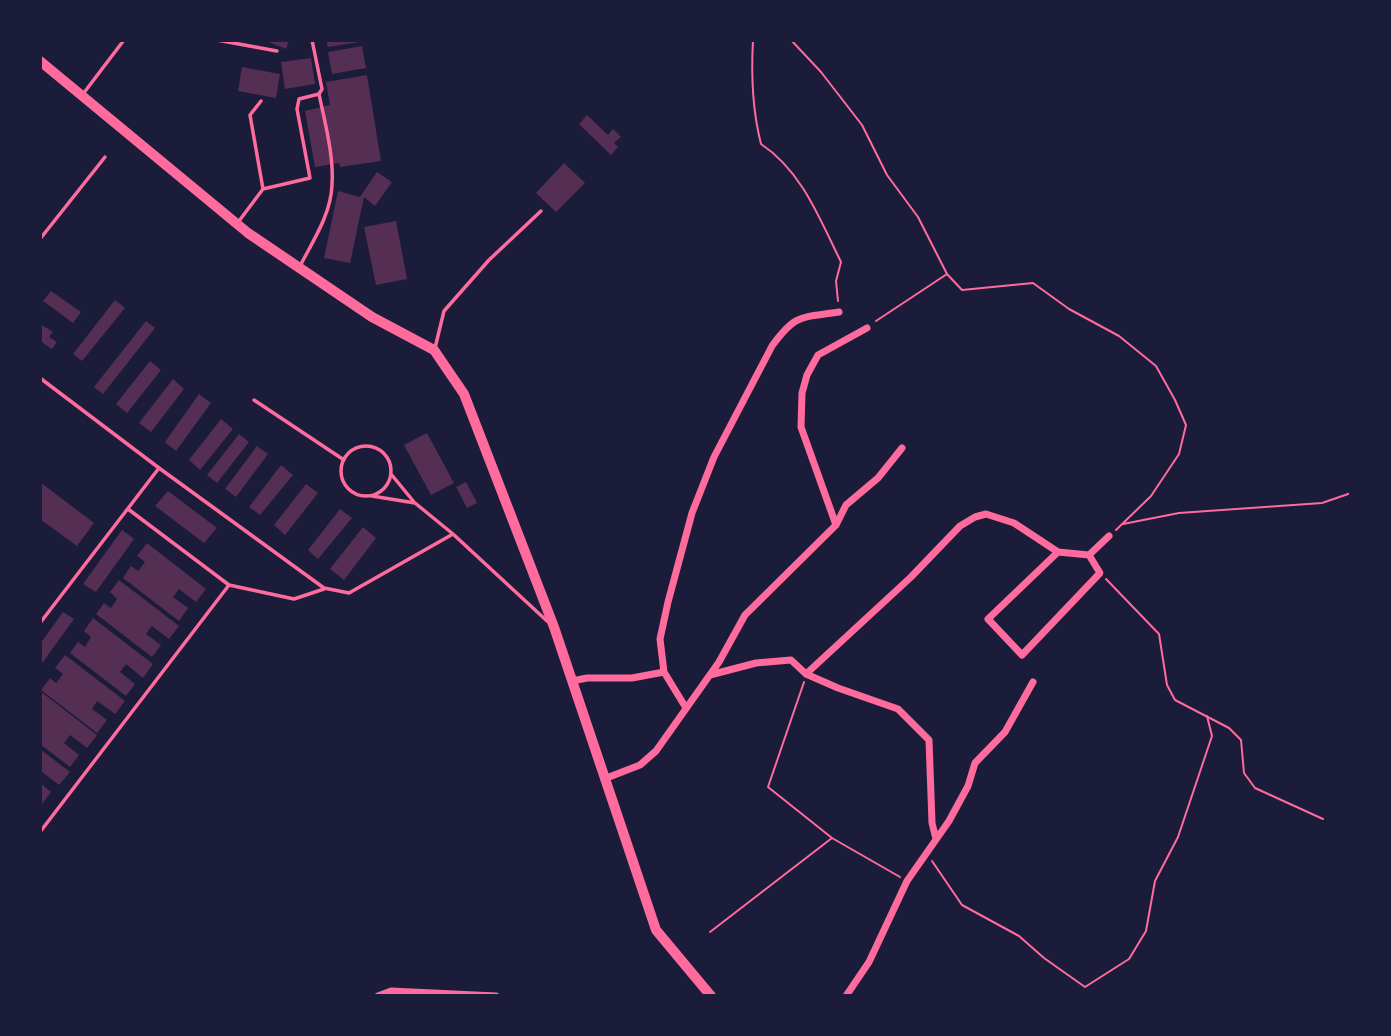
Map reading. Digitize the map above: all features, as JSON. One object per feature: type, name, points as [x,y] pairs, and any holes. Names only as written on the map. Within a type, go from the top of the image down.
[{"type":"main road","points":[[40,61],[237,224],[372,317],[434,350],[464,394],[554,626],[656,930],[711,996]]},
{"type":"street","points":[[686,708],[664,672],[660,639],[692,513],[714,457],[772,346],[796,319],[839,312]]},
{"type":"street","points":[[836,525],[801,427],[802,393],[807,375],[818,355],[867,328]]},
{"type":"street","points":[[604,779],[640,765],[656,751],[709,676],[745,615],[836,525],[846,505],[878,478],[902,448]]},
{"type":"street","points":[[806,674],[911,577],[960,526],[975,517],[986,514],[1014,523],[1058,552],[1088,555],[1109,536]]},
{"type":"street","points":[[1058,552],[988,619],[1022,655],[1100,573],[1088,555]]},
{"type":"street","points":[[709,676],[756,663],[791,660],[806,674],[898,709],[929,740],[933,834],[936,839]]},
{"type":"street","points":[[572,681],[587,678],[632,678],[664,672]]},
{"type":"street","points":[[845,996],[869,962],[907,881],[949,821],[968,786],[975,763],[1005,732],[1033,682]]},
{"type":"street","points":[[379,996],[391,991],[496,996]]},
{"type":"lane","points":[[82,95],[124,40]]},
{"type":"lane","points":[[217,40],[277,51]]},
{"type":"lane","points":[[299,268],[320,230],[332,187],[319,94],[321,89],[312,40]]},
{"type":"lane","points":[[237,224],[262,189],[310,178],[297,109],[299,99],[319,94]]},
{"type":"lane","points":[[261,101],[250,115],[262,189]]},
{"type":"lane","points":[[40,239],[105,157]]},
{"type":"lane","points":[[434,350],[444,311],[489,260],[541,211]]},
{"type":"lane","points":[[40,378],[324,589],[349,593],[453,534]]},
{"type":"lane","points":[[254,400],[344,460]]},
{"type":"lane","points":[[415,503],[356,494],[344,484],[341,468],[344,460],[356,448],[373,447],[387,457],[391,474],[415,503],[554,626]]},
{"type":"lane","points":[[40,623],[159,468]]},
{"type":"lane","points":[[371,496],[385,488],[391,474]]},
{"type":"lane","points":[[128,509],[229,585],[294,599],[324,589]]},
{"type":"lane","points":[[40,832],[229,585]]},
{"type":"path","points":[[753,40],[751,77],[754,113],[761,144],[776,154],[797,179],[809,197],[841,262],[836,281],[839,312]]},
{"type":"path","points":[[791,40],[821,72],[862,125],[887,175],[918,216],[947,274],[962,289],[1032,283],[1069,309],[1119,336],[1156,366],[1185,425],[1179,454],[1151,496],[1109,536]]},
{"type":"path","points":[[867,328],[947,274]]},
{"type":"path","points":[[1122,524],[1179,513],[1322,503],[1351,493]]},
{"type":"path","points":[[1100,573],[1159,634],[1167,685],[1175,700],[1229,728],[1241,740],[1244,773],[1255,789],[1323,819]]},
{"type":"path","points":[[806,674],[768,787],[832,838],[907,881]]},
{"type":"path","points":[[926,853],[962,905],[1019,936],[1044,958],[1085,987],[1129,959],[1146,931],[1156,881],[1178,837],[1212,736],[1207,716]]},
{"type":"path","points":[[710,932],[832,838]]},
{"type":"building","points":[[264,40],[289,40],[286,49]]},
{"type":"building","points":[[326,40],[359,40],[359,42],[328,47]]},
{"type":"building","points":[[362,46],[366,68],[332,74],[328,52]]},
{"type":"building","points":[[311,58],[315,84],[285,89],[281,62]]},
{"type":"building","points":[[242,67],[280,74],[276,98],[238,91]]},
{"type":"building","points":[[367,75],[381,161],[340,167],[339,163],[315,167],[305,111],[330,105],[326,82]]},
{"type":"building","points":[[587,115],[608,135],[613,129],[621,137],[614,143],[618,147],[611,155],[579,124]]},
{"type":"building","points":[[564,163],[585,183],[556,212],[536,193]]},
{"type":"building","points":[[377,172],[392,182],[375,206],[364,197],[350,263],[324,258],[338,191],[360,197]]},
{"type":"building","points":[[396,221],[407,279],[376,285],[364,227]]},
{"type":"building","points":[[51,291],[81,312],[73,323],[43,301]]},
{"type":"building","points":[[115,300],[125,308],[82,361],[73,354]]},
{"type":"building","points":[[146,321],[155,328],[103,394],[94,387]]},
{"type":"building","points":[[40,324],[53,332],[49,337],[57,342],[52,349],[40,341]]},
{"type":"building","points":[[150,361],[161,370],[127,413],[116,404]]},
{"type":"building","points":[[173,379],[184,389],[151,432],[139,423]]},
{"type":"building","points":[[199,394],[211,403],[176,451],[165,442]]},
{"type":"building","points":[[221,419],[233,429],[200,470],[189,460]]},
{"type":"building","points":[[427,433],[454,483],[431,495],[404,445]]},
{"type":"building","points":[[239,434],[249,442],[217,483],[207,475]]},
{"type":"building","points":[[257,446],[268,454],[236,497],[225,489]]},
{"type":"building","points":[[281,465],[293,475],[260,515],[249,507]]},
{"type":"building","points":[[40,482],[94,523],[77,546],[40,519]]},
{"type":"building","points":[[466,482],[477,503],[467,508],[456,487]]},
{"type":"building","points":[[306,484],[318,493],[285,535],[274,525]]},
{"type":"building","points":[[168,491],[217,528],[204,543],[155,506]]},
{"type":"building","points":[[340,509],[352,518],[318,559],[308,550]]},
{"type":"building","points":[[363,527],[376,538],[344,580],[330,569]]},
{"type":"building","points":[[122,530],[134,539],[96,592],[83,584]]},
{"type":"building","points":[[147,543],[206,589],[196,602],[179,589],[173,597],[188,608],[179,621],[123,578],[131,566],[138,571],[145,562],[137,556]]},
{"type":"building","points":[[119,580],[179,626],[169,639],[152,626],[146,634],[161,645],[152,657],[96,614],[104,603],[111,608],[117,599],[110,592]]},
{"type":"building","points":[[63,612],[74,619],[40,666],[40,644]]},
{"type":"building","points":[[93,618],[153,664],[143,678],[126,664],[120,672],[135,684],[126,696],[70,653],[78,642],[85,647],[91,637],[84,631]]},
{"type":"building","points":[[65,655],[125,701],[115,714],[97,701],[92,709],[107,720],[97,733],[41,690],[50,678],[56,683],[63,674],[55,668]]},
{"type":"building","points":[[40,691],[97,735],[87,748],[70,735],[64,743],[79,755],[70,767],[40,744]]},
{"type":"building","points":[[40,749],[70,772],[59,785],[42,772],[40,775]]},
{"type":"building","points":[[40,783],[51,792],[42,804],[40,802]]}]
